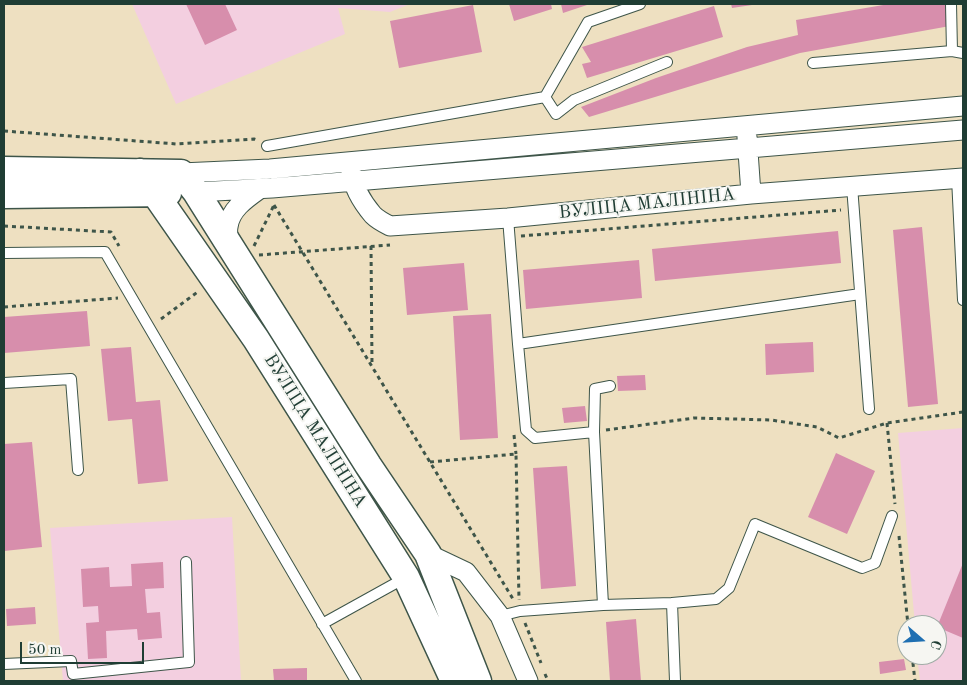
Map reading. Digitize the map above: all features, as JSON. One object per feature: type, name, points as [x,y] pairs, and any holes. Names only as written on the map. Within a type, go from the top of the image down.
[{"type":"main road","points":[[4,170],[147,183]]},
{"type":"main road","points":[[4,195],[147,183],[188,182]]},
{"type":"main road","name":"ВУЛІЦА МАЛІНІНА","points":[[188,182],[241,245],[368,465],[428,554],[478,681]]},
{"type":"main road","name":"ВУЛІЦА МАЛІНІНА","points":[[147,183],[256,339],[406,577],[454,681]]},
{"type":"street","points":[[188,182],[270,169],[963,106]]},
{"type":"street","points":[[746,126],[751,194]]},
{"type":"street","points":[[241,245],[228,227],[232,213],[244,201],[269,194],[352,181],[963,130]]},
{"type":"street","points":[[351,162],[352,181]]},
{"type":"street","name":"ВУЛІЦА МАЛІНІНА","points":[[352,181],[374,216],[390,226],[508,218],[751,194],[960,178]]},
{"type":"street","points":[[188,182],[269,194]]},
{"type":"street","points":[[428,554],[466,572],[500,616],[528,681]]},
{"type":"lane","points":[[545,97],[588,22],[640,4]]},
{"type":"lane","points":[[951,4],[952,51]]},
{"type":"lane","points":[[813,63],[952,51],[963,54]]},
{"type":"lane","points":[[545,97],[556,114],[574,100],[667,62]]},
{"type":"lane","points":[[267,146],[545,97]]},
{"type":"lane","points":[[960,178],[963,300]]},
{"type":"lane","points":[[852,186],[870,409]]},
{"type":"lane","points":[[508,218],[526,430],[535,438],[594,432]]},
{"type":"lane","points":[[4,253],[106,252],[356,681]]},
{"type":"lane","points":[[518,344],[860,294]]},
{"type":"lane","points":[[4,383],[71,379],[78,470]]},
{"type":"lane","points":[[603,605],[594,432],[595,389],[610,386]]},
{"type":"lane","points":[[500,616],[520,611],[716,599],[729,588],[755,524],[862,568],[875,563],[892,516]]},
{"type":"lane","points":[[4,664],[71,661],[73,674],[189,662],[186,562]]},
{"type":"lane","points":[[322,624],[406,577]]},
{"type":"lane","points":[[672,603],[675,681]]},
{"type":"path","points":[[4,131],[177,144],[254,139],[267,146]]},
{"type":"path","points":[[241,245],[269,194]]},
{"type":"path","points":[[269,194],[520,611],[541,663]]},
{"type":"path","points":[[370,246],[372,366]]},
{"type":"path","points":[[4,307],[132,297]]},
{"type":"path","points":[[594,432],[694,418],[751,419],[816,426],[838,438],[887,423],[963,412]]},
{"type":"path","points":[[430,462],[516,454],[520,611]]},
{"type":"path","points":[[913,665],[915,681]]},
{"type":"path","points":[[545,672],[548,681]]},
{"type":"shaded area","points":[[132,4],[410,4],[390,12],[338,8],[345,34],[176,104]]},
{"type":"shaded area","points":[[963,428],[963,681],[920,681],[918,665],[947,665],[947,615],[914,615],[898,433]]},
{"type":"shaded area","points":[[232,517],[241,681],[63,681],[50,528]]},
{"type":"building","points":[[186,4],[225,4],[237,30],[205,45]]},
{"type":"building","points":[[509,4],[551,4],[552,9],[514,21]]},
{"type":"building","points":[[561,4],[590,4],[563,13]]},
{"type":"building","points":[[731,4],[752,4],[752,5],[732,8]]},
{"type":"building","points":[[889,4],[946,4],[950,26],[800,53],[589,117],[581,107],[656,78],[747,47],[798,35],[796,20]]},
{"type":"building","points":[[473,5],[482,52],[399,68],[390,21]]},
{"type":"building","points":[[714,6],[723,37],[587,78],[582,64],[591,62],[582,47]]},
{"type":"building","points":[[922,227],[938,404],[908,407],[893,230]]},
{"type":"building","points":[[838,231],[841,263],[655,281],[652,249]]},
{"type":"building","points":[[639,260],[642,298],[526,309],[523,270]]},
{"type":"building","points":[[464,263],[468,310],[407,315],[403,268]]},
{"type":"building","points":[[87,311],[90,346],[4,353],[4,317]]},
{"type":"building","points":[[491,314],[498,438],[460,440],[453,316]]},
{"type":"building","points":[[813,342],[814,372],[766,375],[765,344]]},
{"type":"building","points":[[131,347],[136,402],[160,400],[168,481],[138,484],[132,419],[108,421],[101,349]]},
{"type":"building","points":[[645,375],[646,390],[618,391],[617,376]]},
{"type":"building","points":[[585,406],[587,421],[564,423],[562,408]]},
{"type":"building","points":[[32,442],[42,547],[4,551],[4,444]]},
{"type":"building","points":[[836,453],[875,471],[847,534],[808,517]]},
{"type":"building","points":[[567,466],[576,586],[541,589],[533,468]]},
{"type":"building","points":[[163,562],[164,588],[145,589],[147,613],[160,612],[162,638],[138,640],[137,629],[106,631],[107,658],[88,659],[86,623],[99,622],[98,606],[83,607],[81,569],[109,567],[110,587],[132,586],[131,564]]},
{"type":"building","points":[[963,563],[963,638],[947,631],[947,615],[942,615]]},
{"type":"building","points":[[35,607],[36,624],[7,626],[6,609]]},
{"type":"building","points":[[636,619],[641,681],[610,681],[606,622]]},
{"type":"building","points":[[897,660],[897,665],[905,665],[906,670],[880,674],[879,662]]},
{"type":"building","points":[[307,668],[307,681],[274,681],[273,669]]}]
